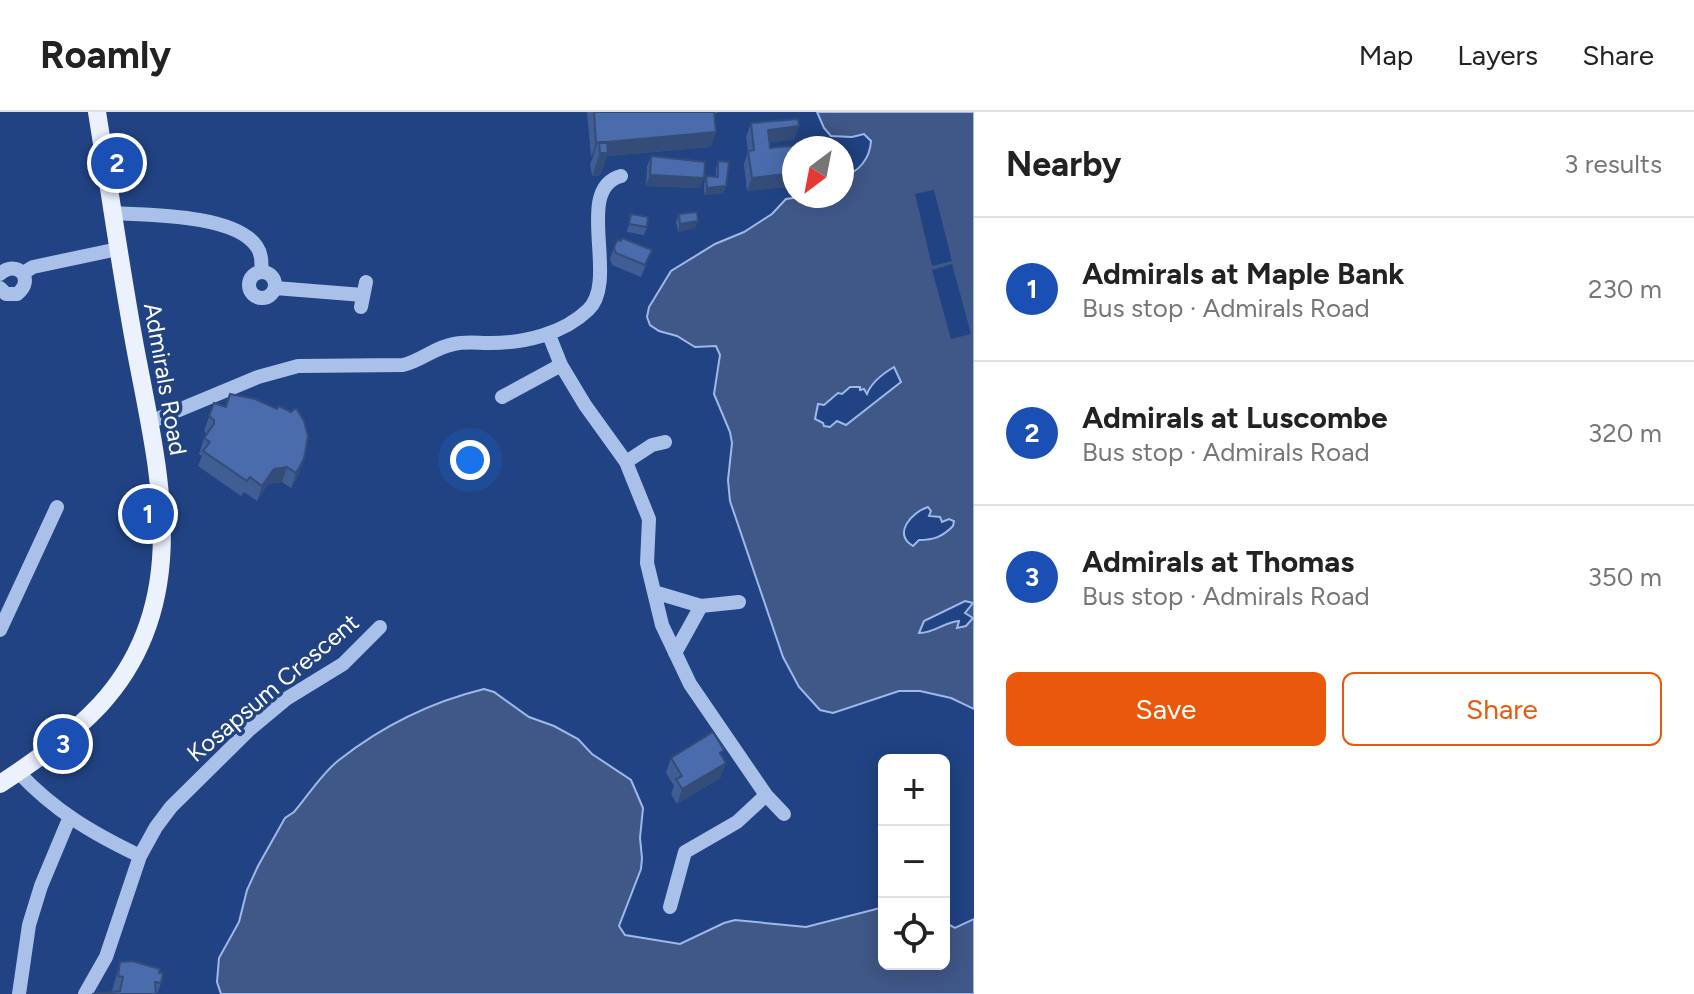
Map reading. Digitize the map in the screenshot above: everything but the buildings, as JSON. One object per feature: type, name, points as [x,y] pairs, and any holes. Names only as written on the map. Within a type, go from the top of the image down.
[{"type":"main road","name":"Admirals Road","points":[[0,784],[68,735],[101,703],[125,671],[144,633],[157,595],[163,554],[162,515],[150,422],[97,112]]},
{"type":"street","points":[[150,422],[258,377],[298,366],[403,365],[452,344],[494,343],[549,335],[590,309],[599,288],[600,195],[609,181],[621,176]]},
{"type":"street","points":[[112,213],[191,218],[218,224],[255,244],[261,257],[261,272]]},
{"type":"street","points":[[23,273],[33,267],[118,249]]},
{"type":"street","points":[[0,274],[10,268],[23,273]]},
{"type":"street","points":[[261,272],[271,276],[275,288]]},
{"type":"street","points":[[261,272],[250,279],[250,292],[262,299],[270,296],[275,288]]},
{"type":"street","points":[[0,288],[9,295],[20,293],[26,284],[23,273]]},
{"type":"street","points":[[275,288],[364,295]]},
{"type":"street","points":[[549,335],[561,365],[593,418],[626,462],[649,519],[647,563],[662,625],[690,684],[766,795],[784,814]]},
{"type":"street","points":[[502,397],[561,365]]},
{"type":"street","points":[[626,462],[652,445],[665,442]]},
{"type":"street","points":[[0,630],[57,507]]},
{"type":"street","points":[[654,592],[701,606],[739,602]]},
{"type":"street","points":[[675,653],[701,606]]},
{"type":"street","name":"Kosapsum Crescent","points":[[85,994],[112,943],[140,856],[156,827],[195,782],[286,699],[343,664],[380,627]]},
{"type":"street","points":[[18,772],[69,819],[96,836],[140,856]]},
{"type":"street","points":[[670,907],[685,852],[737,822],[766,795]]},
{"type":"street","points":[[19,994],[29,925],[41,886],[69,819]]},
{"type":"water","points":[[817,112],[974,112],[974,709],[951,698],[920,691],[899,691],[833,713],[820,710],[799,687],[783,657],[730,501],[728,480],[732,443],[714,394],[720,355],[716,346],[695,347],[677,336],[659,331],[650,325],[647,317],[649,307],[671,271],[715,244],[744,232],[772,214],[782,203],[782,208],[854,208],[854,172],[862,164],[871,141],[864,134],[831,136]],"holes":[[[894,367],[901,382],[846,425],[837,421],[830,427],[824,426],[815,419],[818,404],[824,405],[850,387],[860,387],[867,394],[875,382]],[[928,507],[931,511],[929,516],[940,517],[942,522],[949,519],[954,521],[953,526],[941,535],[919,540],[913,546],[904,536],[904,530],[911,518]],[[965,601],[973,603],[965,613],[973,618],[966,626],[957,628],[959,621],[919,633],[924,621]]]},
{"type":"water","points":[[484,689],[494,692],[529,717],[578,739],[592,754],[631,780],[643,808],[642,858],[641,869],[619,926],[625,935],[680,944],[735,920],[806,927],[878,909],[878,970],[950,970],[950,925],[955,928],[974,919],[974,994],[221,994],[217,982],[219,958],[239,922],[247,890],[258,866],[285,818],[294,812],[332,766],[355,748],[407,717]]},
{"type":"pier","points":[[934,190],[952,261],[932,266],[915,194]]},
{"type":"pier","points":[[952,264],[971,334],[951,339],[932,270]]},
{"type":"place","name":"Admirals at Luscombe","points":[[117,163]]},
{"type":"place","name":"Admirals at Maple Bank","points":[[148,514]]},
{"type":"place","name":"Admirals at Thomas","points":[[63,744]]}]
